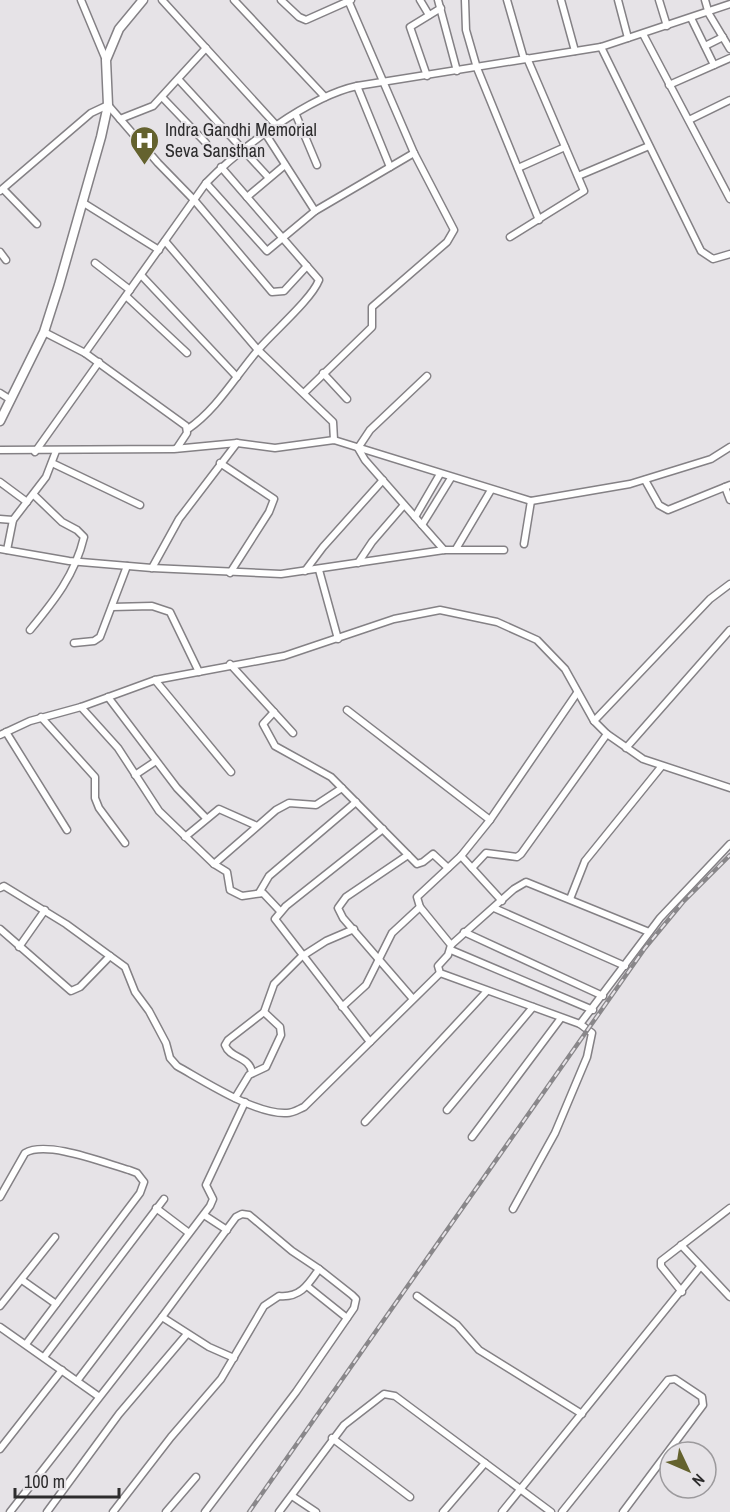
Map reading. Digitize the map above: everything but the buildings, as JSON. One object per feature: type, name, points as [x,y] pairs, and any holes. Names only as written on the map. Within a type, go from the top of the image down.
[{"type":"street","points":[[0,421],[44,332],[108,105],[106,60],[81,0]]},
{"type":"street","points":[[106,60],[119,29],[143,0]]},
{"type":"street","points":[[162,0],[276,125]]},
{"type":"street","points":[[234,0],[325,97]]},
{"type":"street","points":[[281,0],[299,17],[306,20],[349,0],[414,153],[452,222],[454,235],[372,307],[372,327],[304,393]]},
{"type":"street","points":[[420,0],[429,15]]},
{"type":"street","points":[[438,0],[457,71]]},
{"type":"street","points":[[465,0],[466,30],[477,68],[539,220]]},
{"type":"street","points":[[507,0],[525,58],[584,188],[582,195],[510,237]]},
{"type":"street","points":[[561,0],[575,51]]},
{"type":"street","points":[[618,0],[628,38]]},
{"type":"street","points":[[659,0],[667,26]]},
{"type":"street","points":[[705,0],[708,14],[730,49]]},
{"type":"street","points":[[85,353],[206,183],[221,167],[276,125],[325,97],[357,86],[600,46],[708,14],[728,5],[730,13]]},
{"type":"street","points":[[427,76],[410,32],[414,23],[441,8]]},
{"type":"street","points":[[691,18],[714,64]]},
{"type":"street","points":[[643,33],[730,199]]},
{"type":"street","points":[[705,46],[723,37]]},
{"type":"street","points":[[600,46],[704,255],[713,259],[730,254]]},
{"type":"street","points":[[120,119],[145,111],[162,97],[206,48]]},
{"type":"street","points":[[669,85],[730,58]]},
{"type":"street","points":[[178,80],[269,178]]},
{"type":"street","points":[[357,86],[390,168]]},
{"type":"street","points":[[162,97],[206,143]]},
{"type":"street","points":[[689,120],[730,100]]},
{"type":"street","points":[[108,105],[195,201],[272,292],[284,291],[308,266]]},
{"type":"street","points":[[37,224],[2,190],[91,113],[108,105]]},
{"type":"street","points":[[296,115],[317,165]]},
{"type":"street","points":[[265,133],[315,212]]},
{"type":"street","points":[[578,176],[650,146]]},
{"type":"street","points":[[518,168],[566,147]]},
{"type":"street","points":[[206,183],[265,250],[272,250],[315,212],[414,153]]},
{"type":"street","points":[[247,197],[285,165]]},
{"type":"street","points":[[177,448],[188,429],[201,421],[258,350],[318,284],[318,278],[221,167]]},
{"type":"street","points":[[82,202],[159,250]]},
{"type":"street","points":[[165,241],[258,350],[333,422],[334,441]]},
{"type":"street","points":[[0,252],[6,260]]},
{"type":"street","points":[[95,263],[187,353]]},
{"type":"street","points":[[141,275],[237,377]]},
{"type":"street","points":[[44,332],[85,353],[188,429]]},
{"type":"street","points":[[35,452],[99,363]]},
{"type":"street","points":[[323,373],[347,399]]},
{"type":"street","points":[[358,448],[370,430],[427,376]]},
{"type":"street","points":[[0,393],[11,400]]},
{"type":"street","points":[[0,450],[35,452],[177,448],[237,443],[275,448],[334,441],[531,501],[645,480],[711,459],[730,447]]},
{"type":"street","points":[[152,568],[179,519],[237,443]]},
{"type":"street","points":[[358,448],[444,550]]},
{"type":"street","points":[[56,451],[34,495],[13,520],[4,549],[78,562],[230,573],[281,574],[444,550],[504,550]]},
{"type":"street","points":[[52,463],[140,505]]},
{"type":"street","points":[[220,463],[274,499],[269,512],[230,573]]},
{"type":"street","points":[[415,517],[440,474]]},
{"type":"street","points":[[422,525],[451,478]]},
{"type":"street","points":[[305,571],[322,547],[383,480]]},
{"type":"street","points":[[645,480],[659,505],[668,510],[728,486],[730,500]]},
{"type":"street","points":[[0,482],[27,502]]},
{"type":"street","points":[[456,549],[491,490]]},
{"type":"street","points":[[30,630],[62,590],[78,562],[84,537],[82,533],[62,522],[34,495]]},
{"type":"street","points":[[524,544],[531,501]]},
{"type":"street","points":[[358,563],[372,542],[404,505]]},
{"type":"street","points":[[0,519],[13,520]]},
{"type":"street","points":[[74,643],[98,639],[127,566]]},
{"type":"street","points":[[319,570],[338,639]]},
{"type":"street","points":[[594,721],[722,589],[730,584]]},
{"type":"street","points":[[722,589],[730,593]]},
{"type":"street","points":[[112,606],[152,606],[170,612],[199,672]]},
{"type":"street","points":[[67,830],[3,734],[41,717],[81,707],[155,680],[230,664],[284,656],[422,612],[440,610],[497,622],[537,640],[566,669],[594,721],[607,734],[626,748],[661,767],[730,788]]},
{"type":"street","points":[[626,748],[730,630]]},
{"type":"street","points":[[230,664],[293,733]]},
{"type":"street","points":[[155,680],[231,772]]},
{"type":"street","points":[[577,693],[490,820],[461,856],[417,897],[420,907],[451,947],[593,1010]]},
{"type":"street","points":[[108,697],[156,761],[206,818]]},
{"type":"street","points":[[81,707],[117,748],[159,811],[214,864],[227,872],[227,884],[235,894],[266,895],[280,911]]},
{"type":"street","points":[[347,710],[490,820]]},
{"type":"street","points":[[274,712],[263,724],[275,746],[324,772],[408,855],[420,864],[433,854],[448,868]]},
{"type":"street","points":[[41,717],[95,777],[95,798],[99,808],[125,843]]},
{"type":"street","points":[[472,868],[486,853],[517,857],[521,854],[607,734]]},
{"type":"street","points":[[135,775],[156,761]]},
{"type":"street","points":[[570,899],[585,861],[661,767]]},
{"type":"street","points":[[214,864],[282,806],[295,803],[316,805],[342,788]]},
{"type":"street","points":[[259,893],[269,876],[356,802]]},
{"type":"street","points":[[185,837],[219,809],[257,826]]},
{"type":"street","points":[[370,1042],[301,957],[276,924],[275,919],[280,911],[383,829]]},
{"type":"street","points":[[580,1024],[593,1010],[649,932],[699,874],[730,844]]},
{"type":"street","points":[[408,855],[340,902],[340,913],[413,999]]},
{"type":"street","points":[[461,856],[502,901]]},
{"type":"street","points":[[440,973],[438,966],[464,933],[514,889],[526,882],[649,932]]},
{"type":"street","points":[[0,888],[4,886],[45,910],[110,956],[128,972],[135,992],[166,1043],[172,1062],[235,1098],[274,1111],[294,1112],[304,1107],[440,973]]},
{"type":"street","points":[[342,1007],[366,985],[392,933],[420,907]]},
{"type":"street","points":[[494,908],[625,966]]},
{"type":"street","points":[[19,946],[45,910]]},
{"type":"street","points":[[0,929],[71,991],[80,987],[110,956]]},
{"type":"street","points":[[252,1073],[248,1063],[226,1050],[225,1045],[264,1012],[274,984],[301,957],[326,941],[354,929]]},
{"type":"street","points":[[464,933],[603,996]]},
{"type":"street","points":[[440,973],[580,1024],[592,1033],[587,1057],[555,1134],[513,1209]]},
{"type":"street","points":[[365,1122],[487,991]]},
{"type":"street","points":[[447,1110],[532,1007]]},
{"type":"street","points":[[235,1098],[252,1073],[266,1067],[281,1035],[280,1027],[264,1012]]},
{"type":"street","points":[[472,1137],[561,1018]]},
{"type":"street","points":[[77,1381],[204,1215],[213,1199],[206,1185],[245,1102]]},
{"type":"street","points":[[0,1197],[25,1153],[32,1149],[76,1155],[129,1170],[142,1177],[144,1186],[26,1344]]},
{"type":"street","points":[[44,1357],[164,1199]]},
{"type":"street","points":[[156,1208],[189,1233]]},
{"type":"street","points":[[682,1292],[660,1263],[730,1208]]},
{"type":"street","points":[[10,1512],[98,1396],[162,1317],[236,1217],[242,1214],[249,1215],[356,1299],[354,1308],[296,1392],[205,1512]]},
{"type":"street","points":[[204,1215],[227,1230]]},
{"type":"street","points":[[0,1306],[55,1237]]},
{"type":"street","points":[[681,1245],[730,1297]]},
{"type":"street","points":[[502,1512],[700,1267]]},
{"type":"street","points":[[114,1512],[171,1437],[221,1379],[264,1306],[279,1296],[295,1296],[307,1286],[319,1269]]},
{"type":"street","points":[[22,1280],[56,1304]]},
{"type":"street","points":[[307,1286],[347,1318]]},
{"type":"street","points":[[417,1296],[457,1325],[479,1350],[582,1414]]},
{"type":"street","points":[[162,1317],[187,1334],[234,1358]]},
{"type":"street","points":[[0,1327],[98,1396]]},
{"type":"street","points":[[47,1512],[119,1414],[187,1334]]},
{"type":"street","points":[[0,1449],[62,1370]]},
{"type":"street","points":[[562,1512],[661,1388],[668,1380],[675,1379],[702,1397],[703,1405],[622,1512]]},
{"type":"street","points":[[279,1512],[292,1497],[332,1438],[376,1398],[390,1394],[551,1512]]},
{"type":"street","points":[[332,1438],[410,1497]]},
{"type":"street","points":[[443,1512],[485,1463]]},
{"type":"street","points":[[166,1512],[196,1477]]},
{"type":"street","points":[[292,1497],[316,1512]]},
{"type":"railway","points":[[249,1512],[645,948],[683,902],[730,855]]},
{"type":"place","name":"Indra Gandhi Memorial Seva Sansthan","points":[[144,166]]}]
